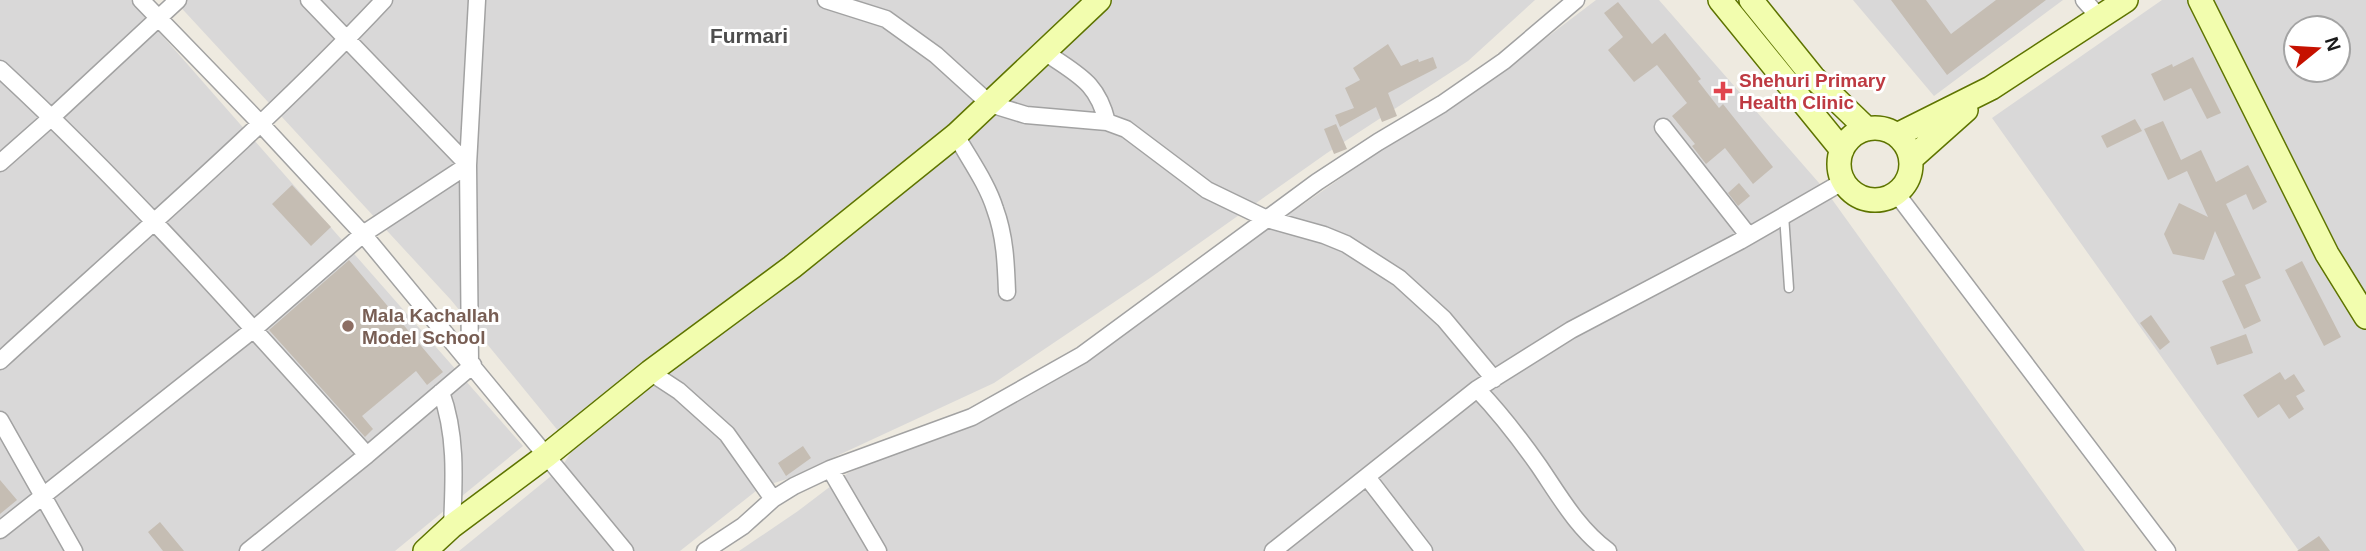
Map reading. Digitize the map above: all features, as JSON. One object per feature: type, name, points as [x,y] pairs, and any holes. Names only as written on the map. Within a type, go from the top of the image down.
[{"type":"main road","points":[[439,542],[650,372],[792,267],[956,135],[1099,0]]},
{"type":"main road","points":[[1720,0],[1842,150]]},
{"type":"main road","points":[[1751,0],[1814,77],[1867,129]]},
{"type":"main road","points":[[1897,135],[1991,88],[2126,0]]},
{"type":"main road","points":[[2196,2],[2327,254],[2366,317]]},
{"type":"main road","points":[[1911,159],[1991,88]]},
{"type":"main road","points":[[1877,128],[1897,135],[1909,150],[1909,178],[1896,193],[1887,198],[1867,199],[1850,190],[1840,171],[1842,150],[1848,140],[1867,129],[1877,128]]},
{"type":"street","points":[[141,0],[260,122],[363,234],[625,551]]},
{"type":"street","points":[[0,163],[178,0]]},
{"type":"street","points":[[309,0],[468,165]]},
{"type":"street","points":[[0,361],[260,122],[384,0]]},
{"type":"street","points":[[248,551],[367,455],[471,363],[468,165],[477,0]]},
{"type":"street","points":[[826,0],[886,19],[936,55],[990,104],[1026,115],[1107,122],[1126,129],[1207,190],[1267,219],[1346,244],[1399,278],[1444,319],[1494,379]]},
{"type":"street","points":[[705,551],[743,526],[773,499],[830,469],[972,417],[1082,355],[1267,219],[1378,142],[1442,104],[1504,61],[1576,0]]},
{"type":"street","points":[[2084,0],[2100,18]]},
{"type":"street","points":[[1045,52],[1091,86],[1103,106],[1107,122]]},
{"type":"street","points":[[0,69],[52,117],[153,221],[367,455]]},
{"type":"street","points":[[1663,127],[1748,235]]},
{"type":"street","points":[[956,135],[996,211],[1005,253],[1007,292]]},
{"type":"street","points":[[0,530],[254,329],[363,234],[468,165]]},
{"type":"street","points":[[1273,551],[1477,389],[1571,330],[1844,181]]},
{"type":"street","points":[[1896,193],[2167,551]]},
{"type":"street","points":[[650,372],[679,391],[727,433],[773,499]]},
{"type":"street","points":[[1477,389],[1499,413],[1574,518],[1608,551]]},
{"type":"street","points":[[439,542],[454,462],[450,416],[441,392]]},
{"type":"street","points":[[0,420],[75,551]]},
{"type":"street","points":[[830,469],[878,551]]},
{"type":"street","points":[[1367,477],[1424,551]]},
{"type":"lane","points":[[1784,215],[1789,288]]},
{"type":"shaded area","points":[[0,0],[131,0],[523,446],[395,551],[0,551]]},
{"type":"shaded area","points":[[174,0],[1535,0],[1468,61],[1327,153],[1150,278],[994,383],[787,479],[761,487],[680,551],[459,551],[561,468],[573,449],[451,300]]},
{"type":"shaded area","points":[[1596,0],[1659,0],[1826,191],[2085,551],[739,551],[848,473],[995,412],[1239,249],[1394,141],[1491,80]]},
{"type":"shaded area","points":[[1853,0],[2063,0],[1934,96]]},
{"type":"shaded area","points":[[2162,0],[2366,0],[2366,551],[2299,551],[1992,118]]},
{"type":"building","points":[[1891,0],[1926,0],[1951,34],[1996,0],[2046,0],[1947,75]]},
{"type":"building","points":[[1618,2],[1652,44],[1665,33],[1701,79],[1698,81],[1719,108],[1723,104],[1773,167],[1753,184],[1725,148],[1706,164],[1692,146],[1695,144],[1672,116],[1687,103],[1657,65],[1634,82],[1608,50],[1623,37],[1604,13]]},
{"type":"building","points":[[1388,44],[1401,66],[1418,59],[1419,62],[1433,57],[1437,68],[1388,93],[1397,116],[1382,122],[1376,107],[1340,127],[1335,115],[1354,108],[1345,88],[1360,80],[1353,68]]},
{"type":"building","points":[[2193,57],[2221,113],[2207,119],[2191,88],[2164,101],[2151,74]]},
{"type":"building","points":[[2135,119],[2142,131],[2107,148],[2101,136]]},
{"type":"building","points":[[2163,121],[2181,160],[2201,150],[2216,182],[2248,165],[2267,202],[2253,210],[2246,194],[2226,204],[2261,278],[2245,285],[2261,321],[2244,329],[2222,281],[2235,275],[2215,231],[2204,260],[2173,254],[2164,234],[2179,203],[2208,217],[2187,171],[2168,180],[2144,129]]},
{"type":"building","points":[[1336,124],[1347,149],[1334,154],[1324,129]]},
{"type":"building","points":[[1739,183],[1750,196],[1738,206],[1728,193]]},
{"type":"building","points":[[292,185],[331,227],[311,246],[272,204]]},
{"type":"building","points":[[349,260],[443,372],[427,385],[416,371],[362,416],[373,429],[365,437],[269,330]]},
{"type":"building","points":[[2302,261],[2341,337],[2324,346],[2285,270]]},
{"type":"building","points":[[2151,315],[2170,342],[2160,350],[2140,323]]},
{"type":"building","points":[[2246,334],[2253,353],[2217,365],[2210,347]]},
{"type":"building","points":[[2280,372],[2285,380],[2294,374],[2305,391],[2296,396],[2304,409],[2289,419],[2279,404],[2258,418],[2243,395]]},
{"type":"building","points":[[803,446],[811,458],[786,476],[778,463]]},
{"type":"building","points":[[0,480],[17,500],[0,514]]},
{"type":"building","points":[[160,522],[184,551],[163,551],[148,532]]},
{"type":"building","points":[[2319,536],[2330,551],[2297,551]]},
{"type":"place","name":"Shehuri Primary Health Clinic","points":[[1723,91]]},
{"type":"place","name":"Mala Kachallah Model School","points":[[348,326]]},
{"type":"district","name":"Furmari","points":[[749,35]]}]
